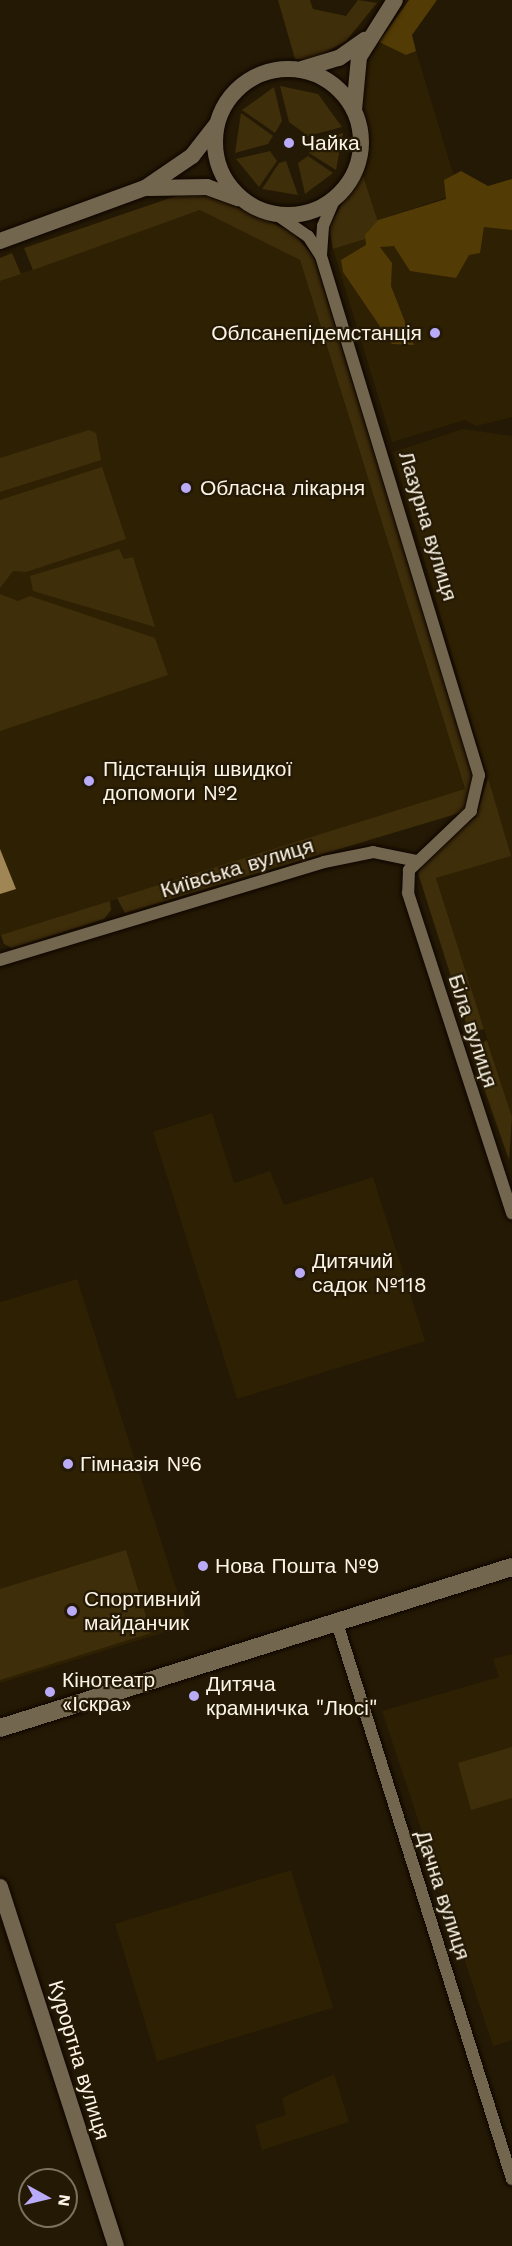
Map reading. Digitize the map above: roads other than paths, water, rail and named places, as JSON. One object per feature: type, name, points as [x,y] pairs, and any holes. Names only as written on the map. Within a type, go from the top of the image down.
[{"type":"main road","points":[[0,1728],[512,1568]]},
{"type":"street","points":[[354,111],[357,66],[372,33],[395,0]]},
{"type":"street","points":[[0,241],[145,188],[192,156],[217,124],[227,101],[250,79],[272,70],[300,69],[339,58],[372,33]]},
{"type":"street","points":[[145,188],[207,187],[276,214],[307,213],[334,198],[358,162],[361,136],[354,111],[338,88],[300,69]]},
{"type":"street","points":[[217,124],[221,172],[244,200]]},
{"type":"street","name":"Лазурна вулиця","points":[[321,256],[323,226],[334,198]]},
{"type":"street","name":"Лазурна вулиця","points":[[276,214],[308,236],[321,256],[478,775],[471,811],[416,861]]},
{"type":"street","name":"Київська вулиця","points":[[0,960],[324,862],[373,852],[416,861]]},
{"type":"street","name":"Біла вулиця","points":[[416,861],[409,870],[408,893],[512,1214]]},
{"type":"street","name":"Дачна вулиця","points":[[337,1623],[512,2179]]},
{"type":"street","name":"Курортна вулиця","points":[[0,1887],[116,2246]]},
{"type":"place","name":"Чайка","points":[[289,143]]},
{"type":"place","name":"Облсанепідемстанція","points":[[435,333]]},
{"type":"place","name":"Обласна лікарня","points":[[186,488]]},
{"type":"place","name":"Підстанція швидкої допомоги №2","points":[[89,781]]},
{"type":"place","name":"Дитячий садок №118","points":[[300,1273]]},
{"type":"place","name":"Гімназія №6","points":[[68,1464]]},
{"type":"place","name":"Нова Пошта №9","points":[[203,1566]]},
{"type":"place","name":"Спортивний майданчик","points":[[72,1611]]},
{"type":"place","name":"Кінотеатр «Іскра»","points":[[50,1692]]},
{"type":"place","name":"Дитяча крамничка \"Люсі\"","points":[[194,1696]]}]
